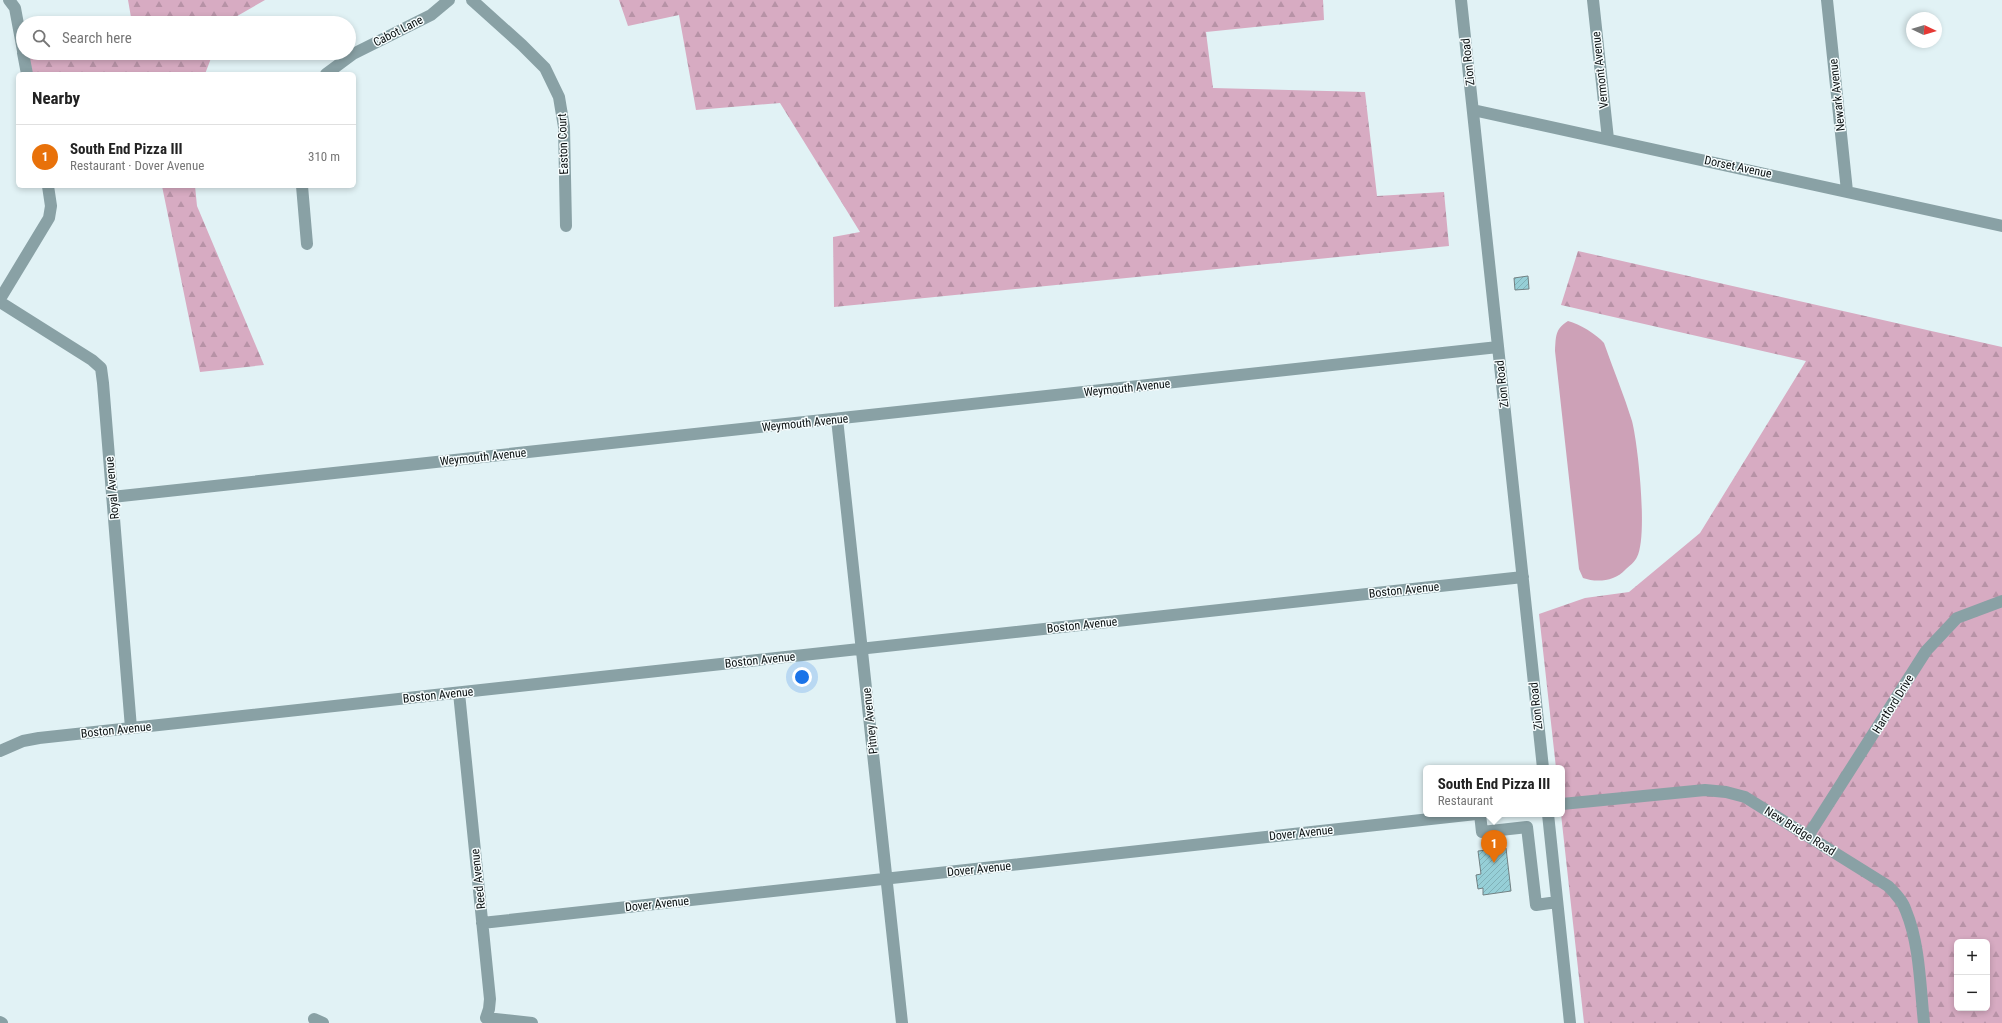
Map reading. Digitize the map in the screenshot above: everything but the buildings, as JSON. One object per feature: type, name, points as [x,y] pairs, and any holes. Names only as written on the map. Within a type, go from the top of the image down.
[{"type":"street","points":[[9,0],[15,8],[16,16]]},
{"type":"street","name":"Cabot Lane","points":[[356,53],[431,15],[449,0]]},
{"type":"street","name":"Easton Court","points":[[472,0],[545,68],[559,97],[564,127],[566,226]]},
{"type":"street","name":"Zion Road","points":[[1461,0],[1543,765]]},
{"type":"street","name":"Vermont Avenue","points":[[1593,0],[1608,139]]},
{"type":"street","name":"Newark Avenue","points":[[1827,0],[1847,191]]},
{"type":"street","points":[[24,60],[27,72]]},
{"type":"street","name":"Cabot Lane","points":[[329,72],[344,60]]},
{"type":"street","name":"Dorset Avenue","points":[[1473,110],[2002,226]]},
{"type":"street","points":[[0,301],[50,218],[51,206],[48,188]]},
{"type":"street","points":[[302,188],[307,244]]},
{"type":"street","name":"Royal Avenue","points":[[0,301],[92,360],[100,368],[103,383],[131,728]]},
{"type":"street","name":"Weymouth Avenue","points":[[112,497],[1498,347]]},
{"type":"street","name":"Pitney Avenue","points":[[837,419],[902,1023]]},
{"type":"street","name":"Boston Avenue","points":[[0,751],[23,741],[39,738],[1523,577]]},
{"type":"street","name":"Hartford Drive","points":[[1808,836],[1926,651],[1957,618],[2002,601]]},
{"type":"street","name":"Reed Avenue","points":[[459,693],[490,999],[489,1009],[483,1021],[532,1023]]},
{"type":"street","name":"New Bridge Road","points":[[1565,804],[1705,790],[1726,792],[1745,797],[1888,886],[1906,909],[1916,948],[1924,1023]]},
{"type":"street","name":"Dover Avenue","points":[[482,923],[1449,817]]},
{"type":"street","points":[[1480,817],[1482,832],[1527,827],[1536,905],[1557,902]]},
{"type":"street","points":[[1548,817],[1570,1023]]},
{"type":"street","points":[[1528,835],[1550,832]]},
{"type":"green space","points":[[128,0],[265,0],[237,16],[131,16]]},
{"type":"green space","points":[[619,0],[1323,0],[1324,20],[1206,32],[1213,88],[1365,92],[1377,196],[1444,192],[1449,246],[834,307],[833,237],[860,232],[780,103],[696,110],[679,15],[628,26]]},
{"type":"green space","points":[[23,60],[210,60],[206,72],[23,72]]},
{"type":"green space","points":[[162,188],[195,188],[197,206],[264,365],[200,372]]},
{"type":"green space","points":[[1578,251],[2002,347],[2002,1023],[1584,1023],[1561,817],[1565,817],[1565,765],[1556,765],[1539,614],[1585,598],[1629,592],[1700,533],[1806,361],[1561,305]]},
{"type":"shaded area","points":[[1568,321],[1578,324],[1588,330],[1604,343],[1632,421],[1637,449],[1641,490],[1642,531],[1637,557],[1635,561],[1621,574],[1611,579],[1600,581],[1583,578],[1579,569],[1555,351],[1558,330]]},
{"type":"place","name":"South End Pizza III","points":[[1494,863]]}]
